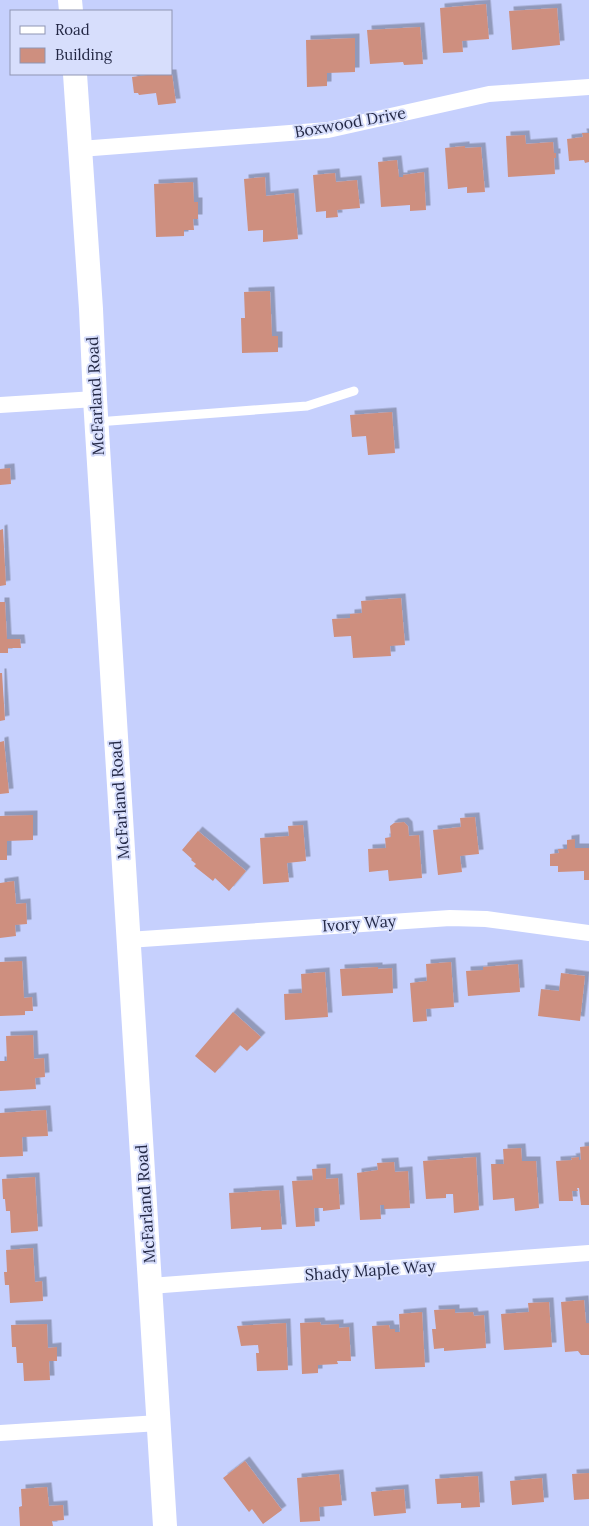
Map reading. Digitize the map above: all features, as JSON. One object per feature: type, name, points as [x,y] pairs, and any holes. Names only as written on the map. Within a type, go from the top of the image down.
[{"type":"street","name":"McFarland Road","points":[[75,75],[165,1526]]},
{"type":"street","name":"Boxwood Drive","points":[[80,149],[318,131],[489,94],[589,87]]},
{"type":"street","points":[[0,405],[96,410]]},
{"type":"street","name":"Ivory Way","points":[[128,940],[450,918],[496,920],[589,933]]},
{"type":"street","name":"Shady Maple Way","points":[[150,1286],[589,1254]]},
{"type":"street","points":[[0,1433],[158,1423]]},
{"type":"lane","points":[[96,410],[307,406],[354,391]]},
{"type":"building","points":[[486,4],[489,39],[462,41],[463,52],[443,53],[440,8]]},
{"type":"building","points":[[557,8],[560,45],[512,50],[509,11]]},
{"type":"building","points":[[420,27],[423,64],[404,65],[403,62],[370,64],[367,30]]},
{"type":"building","points":[[355,38],[355,72],[327,73],[327,86],[307,87],[306,40]]},
{"type":"building","points":[[172,74],[176,103],[158,105],[156,93],[139,95],[134,93],[132,77]]},
{"type":"building","points":[[582,133],[589,133],[589,162],[585,163],[584,160],[569,161],[567,139],[583,137]]},
{"type":"building","points":[[525,135],[526,144],[553,142],[554,153],[556,153],[556,158],[554,158],[555,174],[508,177],[506,136]]},
{"type":"building","points":[[465,146],[465,148],[481,147],[485,192],[467,193],[467,187],[448,189],[445,148]]},
{"type":"building","points":[[397,160],[399,177],[424,172],[426,210],[410,211],[410,205],[381,207],[378,162]]},
{"type":"building","points":[[335,173],[336,182],[357,180],[360,208],[337,210],[338,217],[326,218],[326,211],[316,212],[313,175]]},
{"type":"building","points":[[265,177],[266,196],[294,193],[298,239],[263,242],[263,230],[248,231],[244,179]]},
{"type":"building","points":[[193,182],[194,202],[198,202],[198,219],[193,219],[194,230],[184,230],[184,236],[156,237],[154,184]]},
{"type":"building","points":[[270,291],[272,336],[278,336],[278,352],[242,353],[241,318],[245,318],[244,292]]},
{"type":"building","points":[[392,412],[395,453],[368,455],[366,436],[352,437],[350,415]]},
{"type":"building","points":[[10,468],[11,484],[0,485],[0,469]]},
{"type":"building","points":[[3,529],[6,585],[0,586],[0,530]]},
{"type":"building","points":[[401,598],[405,645],[390,646],[391,656],[353,658],[351,636],[334,637],[332,619],[350,618],[350,614],[362,613],[361,601]]},
{"type":"building","points":[[0,602],[5,602],[7,639],[20,639],[21,648],[8,648],[8,653],[0,653]]},
{"type":"building","points":[[0,673],[2,673],[5,720],[0,721]]},
{"type":"building","points":[[4,741],[9,793],[0,794],[0,742]]},
{"type":"building","points":[[33,815],[33,840],[7,841],[7,860],[0,860],[0,816]]},
{"type":"building","points":[[475,817],[479,854],[460,856],[462,872],[438,875],[433,830],[461,827],[460,818]]},
{"type":"building","points":[[404,822],[408,826],[409,836],[419,835],[422,878],[389,881],[388,870],[369,872],[368,849],[386,848],[385,838],[391,837],[390,826],[394,823]]},
{"type":"building","points":[[303,825],[306,861],[287,863],[289,882],[263,884],[260,838],[289,836],[288,826]]},
{"type":"building","points":[[198,831],[246,871],[229,891],[215,878],[213,881],[194,866],[196,864],[182,850]]},
{"type":"building","points":[[575,839],[575,848],[589,848],[589,880],[584,880],[584,871],[558,872],[558,866],[550,866],[550,854],[559,853],[558,849],[567,849],[567,840]]},
{"type":"building","points":[[14,881],[16,904],[26,903],[27,924],[15,925],[16,936],[0,938],[0,883]]},
{"type":"building","points":[[22,961],[24,998],[32,997],[33,1011],[25,1011],[25,1015],[0,1016],[0,962]]},
{"type":"building","points":[[451,962],[454,1007],[426,1009],[427,1021],[413,1022],[410,983],[427,981],[426,964]]},
{"type":"building","points":[[518,964],[520,992],[468,996],[466,971],[483,970],[483,967]]},
{"type":"building","points":[[378,967],[378,969],[392,968],[393,993],[342,996],[340,969]]},
{"type":"building","points":[[325,972],[328,1017],[285,1020],[284,994],[302,993],[301,974]]},
{"type":"building","points":[[561,973],[585,976],[580,1021],[538,1016],[541,989],[559,991]]},
{"type":"building","points":[[233,1012],[261,1037],[247,1051],[240,1045],[215,1073],[195,1056]]},
{"type":"building","points":[[33,1035],[34,1059],[44,1058],[45,1077],[35,1078],[36,1089],[0,1091],[0,1061],[7,1061],[6,1036]]},
{"type":"building","points":[[46,1110],[48,1136],[22,1137],[23,1156],[0,1157],[0,1113]]},
{"type":"building","points":[[589,1146],[589,1205],[581,1205],[579,1188],[577,1188],[578,1191],[572,1191],[573,1201],[559,1201],[556,1161],[572,1160],[571,1158],[579,1157],[579,1160],[581,1160],[580,1147]]},
{"type":"building","points":[[521,1148],[522,1161],[536,1161],[539,1208],[515,1211],[514,1198],[493,1200],[491,1164],[504,1164],[503,1149]]},
{"type":"building","points":[[476,1157],[479,1210],[454,1213],[453,1194],[446,1194],[446,1198],[426,1199],[423,1161]]},
{"type":"building","points":[[394,1162],[395,1172],[408,1171],[410,1208],[384,1209],[384,1205],[380,1205],[381,1219],[360,1220],[357,1173],[378,1170],[377,1163]]},
{"type":"building","points":[[326,1168],[326,1179],[338,1178],[340,1209],[323,1211],[323,1208],[314,1208],[315,1226],[296,1227],[292,1181],[313,1180],[312,1169]]},
{"type":"building","points":[[35,1177],[38,1231],[11,1233],[10,1211],[6,1211],[5,1199],[3,1199],[2,1179]]},
{"type":"building","points":[[279,1190],[282,1229],[261,1230],[261,1227],[231,1229],[229,1193]]},
{"type":"building","points":[[33,1248],[35,1282],[42,1281],[43,1301],[10,1303],[9,1285],[5,1285],[4,1272],[7,1272],[6,1250]]},
{"type":"building","points":[[584,1300],[586,1323],[589,1323],[589,1355],[581,1355],[578,1351],[565,1352],[561,1302]]},
{"type":"building","points":[[549,1302],[552,1347],[504,1350],[501,1314],[529,1312],[528,1303]]},
{"type":"building","points":[[455,1309],[455,1313],[473,1312],[474,1316],[484,1315],[486,1348],[444,1351],[444,1348],[434,1349],[432,1329],[436,1329],[434,1310]]},
{"type":"building","points":[[422,1312],[425,1367],[375,1369],[372,1326],[389,1325],[390,1329],[400,1332],[399,1314]]},
{"type":"building","points":[[320,1322],[321,1325],[339,1324],[339,1328],[349,1327],[351,1361],[337,1361],[338,1364],[318,1365],[318,1373],[302,1374],[300,1323]]},
{"type":"building","points":[[286,1323],[288,1370],[257,1371],[256,1353],[259,1353],[258,1345],[241,1346],[237,1326]]},
{"type":"building","points":[[47,1324],[48,1348],[57,1347],[57,1361],[49,1361],[50,1380],[24,1381],[23,1363],[17,1363],[16,1347],[12,1347],[11,1325]]},
{"type":"building","points":[[245,1461],[282,1510],[263,1524],[252,1509],[249,1512],[223,1478]]},
{"type":"building","points":[[589,1473],[589,1499],[574,1500],[572,1474]]},
{"type":"building","points":[[339,1474],[342,1505],[319,1507],[320,1521],[300,1522],[297,1478]]},
{"type":"building","points":[[478,1476],[480,1507],[461,1508],[461,1503],[437,1504],[435,1479]]},
{"type":"building","points":[[542,1478],[544,1502],[512,1505],[510,1481]]},
{"type":"building","points":[[47,1487],[49,1506],[63,1505],[64,1520],[52,1521],[53,1526],[20,1526],[19,1507],[22,1506],[21,1489]]},
{"type":"building","points":[[404,1489],[406,1513],[374,1516],[371,1492]]}]
